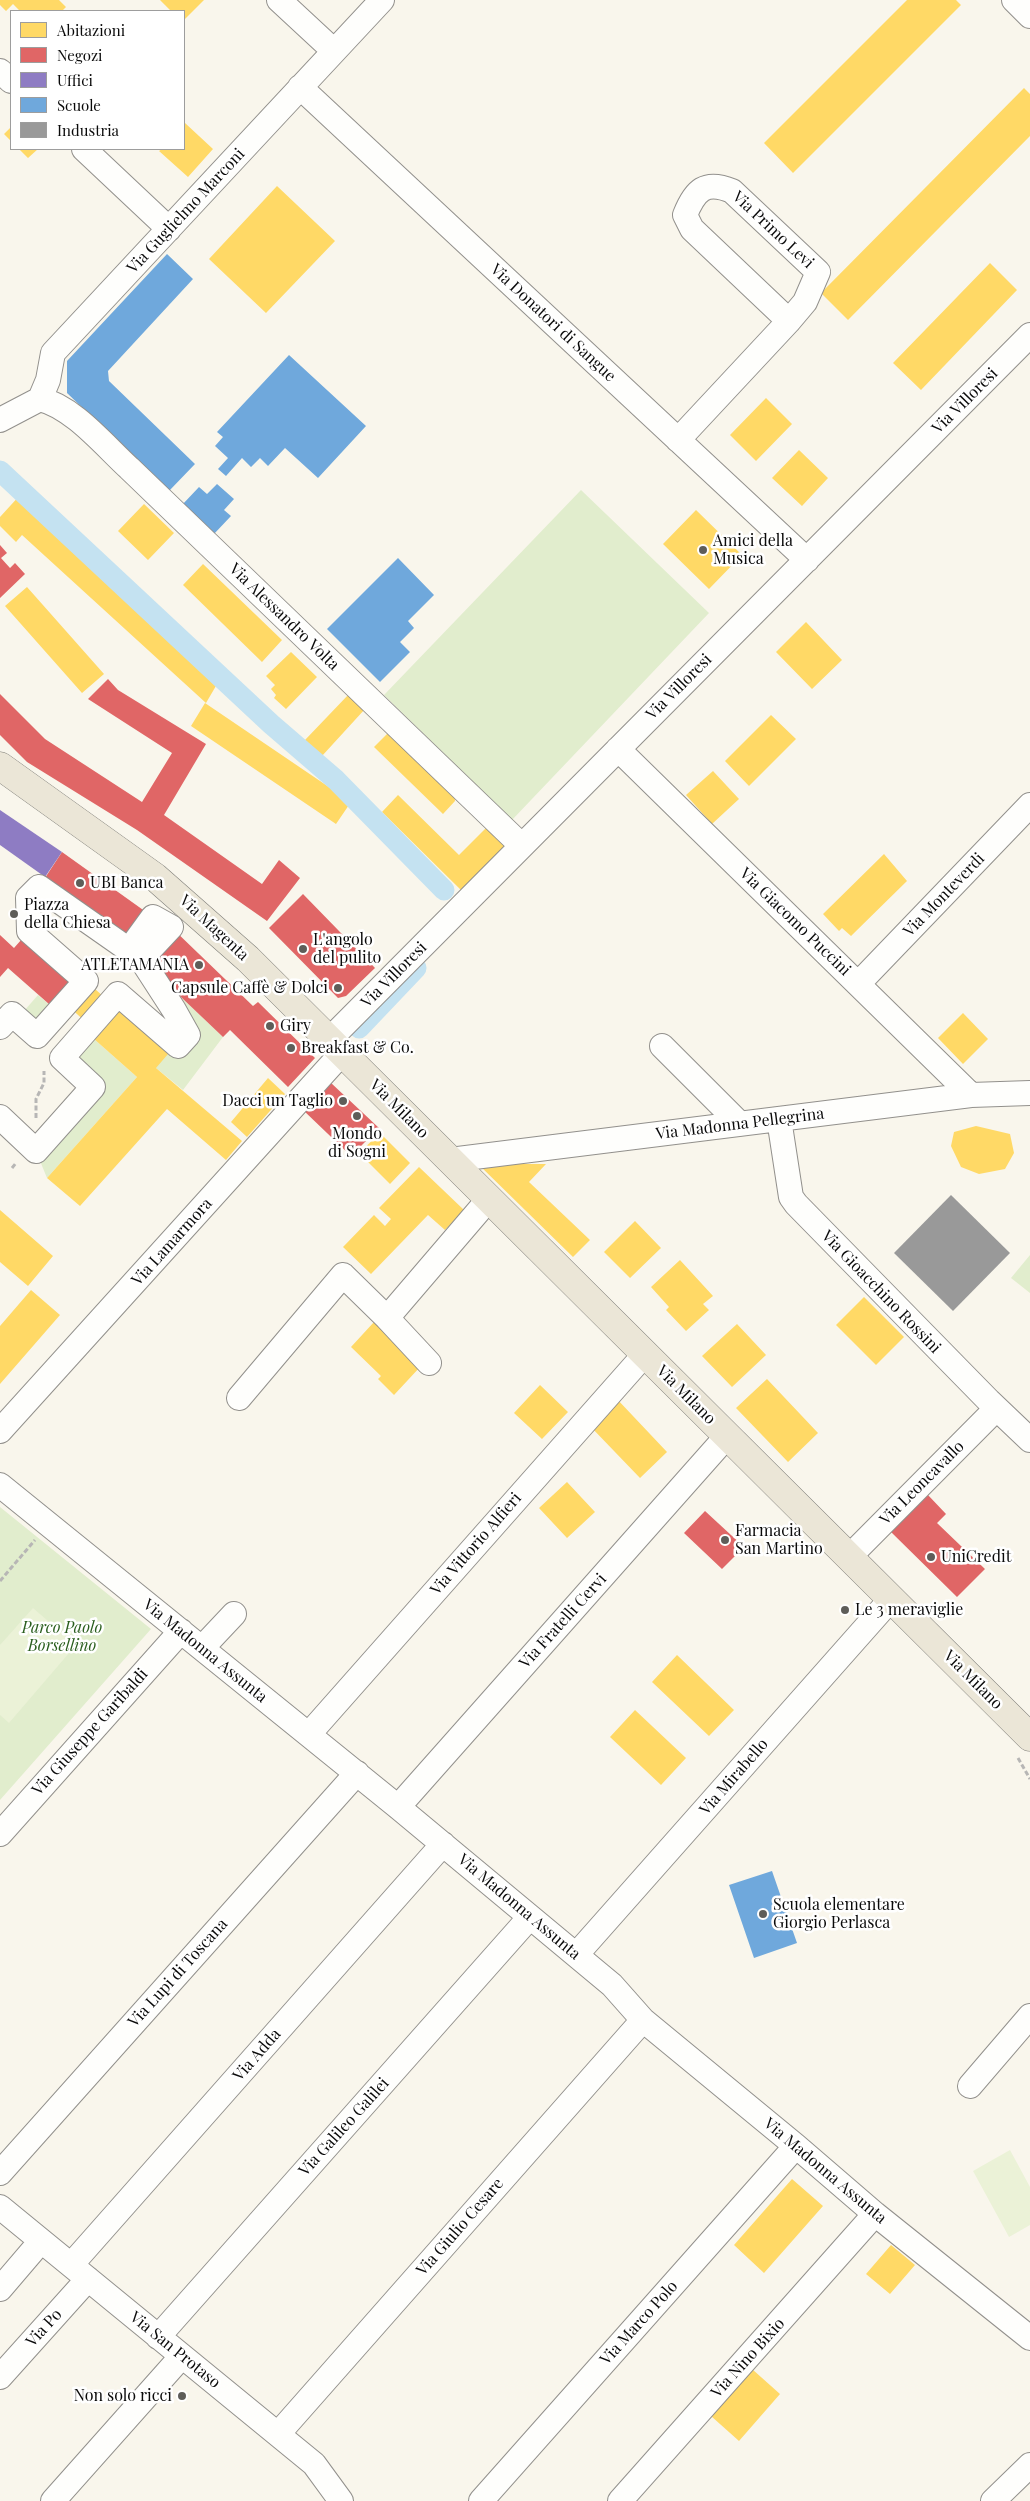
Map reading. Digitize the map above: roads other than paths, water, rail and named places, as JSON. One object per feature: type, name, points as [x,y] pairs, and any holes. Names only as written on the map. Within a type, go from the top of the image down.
[{"type":"main road","name":"Via Magenta","points":[[0,766],[172,890],[248,959],[336,1046]]},
{"type":"main road","name":"Via Milano","points":[[336,1046],[488,1200],[1030,1737]]},
{"type":"street","points":[[280,0],[334,51]]},
{"type":"street","name":"Via Guglielmo Marconi","points":[[40,399],[48,380],[53,353],[382,0]]},
{"type":"street","points":[[1014,0],[1030,16]]},
{"type":"street","points":[[0,71],[10,80]]},
{"type":"street","name":"Via Donatori di Sangue","points":[[300,88],[806,560]]},
{"type":"street","points":[[85,150],[169,229]]},
{"type":"street","name":"Via Primo Levi","points":[[678,440],[789,321],[805,302],[818,272],[732,191],[717,185],[702,188],[691,201],[685,215],[692,229],[789,321]]},
{"type":"street","name":"Via Villoresi","points":[[336,1046],[522,846],[1030,335]]},
{"type":"street","points":[[0,420],[40,399]]},
{"type":"street","name":"Via Alessandro Volta","points":[[40,399],[52,402],[67,410],[522,846]]},
{"type":"street","name":"Via Giacomo Puccini","points":[[618,749],[971,1095]]},
{"type":"street","name":"Via Monteverdi","points":[[858,984],[1030,805]]},
{"type":"street","points":[[0,1027],[12,1014],[37,1036],[86,981],[29,931],[28,898],[39,887],[129,950],[153,916],[171,927],[141,959],[188,1035],[178,1046],[118,994],[62,1058],[93,1087],[36,1150],[0,1117]]},
{"type":"street","name":"Via Lamarmora","points":[[0,1431],[336,1046]]},
{"type":"street","points":[[662,1046],[740,1124]]},
{"type":"street","name":"Via Madonna Pellegrina","points":[[450,1160],[971,1095],[1030,1093]]},
{"type":"street","name":"Via Gioacchino Rossini","points":[[779,1119],[791,1197],[796,1204],[996,1409],[1030,1440]]},
{"type":"street","points":[[387,1318],[488,1200]]},
{"type":"street","points":[[240,1398],[343,1276],[430,1363]]},
{"type":"street","name":"Via Vittorio Alfieri","points":[[309,1734],[645,1354]]},
{"type":"street","name":"Via Leoncavallo","points":[[849,1557],[996,1409]]},
{"type":"street","name":"Via Fratelli Cervi","points":[[398,1807],[728,1436]]},
{"type":"street","name":"Via Madonna Assunta","points":[[0,1485],[443,1844],[612,1985],[642,2020],[796,2146],[875,2214],[1030,2338]]},
{"type":"street","name":"Via Mirabello","points":[[576,1955],[892,1599]]},
{"type":"street","points":[[202,1648],[234,1614]]},
{"type":"street","name":"Via Giuseppe Garibaldi","points":[[0,1834],[181,1631]]},
{"type":"street","name":"Via Lupi di Toscana","points":[[0,2173],[357,1773]]},
{"type":"street","name":"Via Adda","points":[[80,2272],[443,1844]]},
{"type":"street","name":"Via Galileo Galilei","points":[[158,2337],[530,1917]]},
{"type":"street","points":[[970,2086],[1030,2016]]},
{"type":"street","name":"Via Giulio Cesare","points":[[278,2434],[642,2020]]},
{"type":"street","name":"Via Marco Polo","points":[[482,2501],[796,2146]]},
{"type":"street","name":"Via San Protaso","points":[[0,2207],[314,2464],[341,2501]]},
{"type":"street","name":"Via Nino Bixio","points":[[620,2501],[875,2214]]},
{"type":"street","points":[[0,2289],[42,2241]]},
{"type":"street","name":"Via Po","points":[[0,2377],[80,2272]]},
{"type":"street","points":[[53,2501],[182,2356]]},
{"type":"street","points":[[993,2501],[1030,2465]]},
{"type":"street","points":[[74,2478],[76,2495],[80,2501]]},
{"type":"waterway","points":[[0,471],[271,724],[336,780],[444,890]]},
{"type":"waterway","points":[[359,1028],[416,968]]},
{"type":"place","name":"Amici della Musica","points":[[703,550]]},
{"type":"place","name":"UBI Banca","points":[[80,883]]},
{"type":"place","name":"Piazza della Chiesa","points":[[14,914]]},
{"type":"place","name":"L'angolo del pulito","points":[[303,949]]},
{"type":"place","name":"ATLETAMANIA","points":[[199,965]]},
{"type":"place","name":"Capsule Caffè & Dolci","points":[[338,988]]},
{"type":"place","name":"Giry","points":[[270,1026]]},
{"type":"place","name":"Breakfast & Co.","points":[[291,1048]]},
{"type":"place","name":"Dacci un Taglio","points":[[343,1101]]},
{"type":"place","name":"Mondo di Sogni","points":[[357,1116]]},
{"type":"place","name":"Farmacia San Martino","points":[[725,1540]]},
{"type":"place","name":"UniCredit","points":[[931,1557]]},
{"type":"place","name":"Le 3 meraviglie","points":[[845,1610]]},
{"type":"place","name":"Scuola elementare Giorgio Perlasca","points":[[763,1914]]},
{"type":"place","name":"Non solo ricci","points":[[182,2396]]},
{"type":"park label","name":"Parco Paolo Borsellino","points":[[62,1637]]}]
